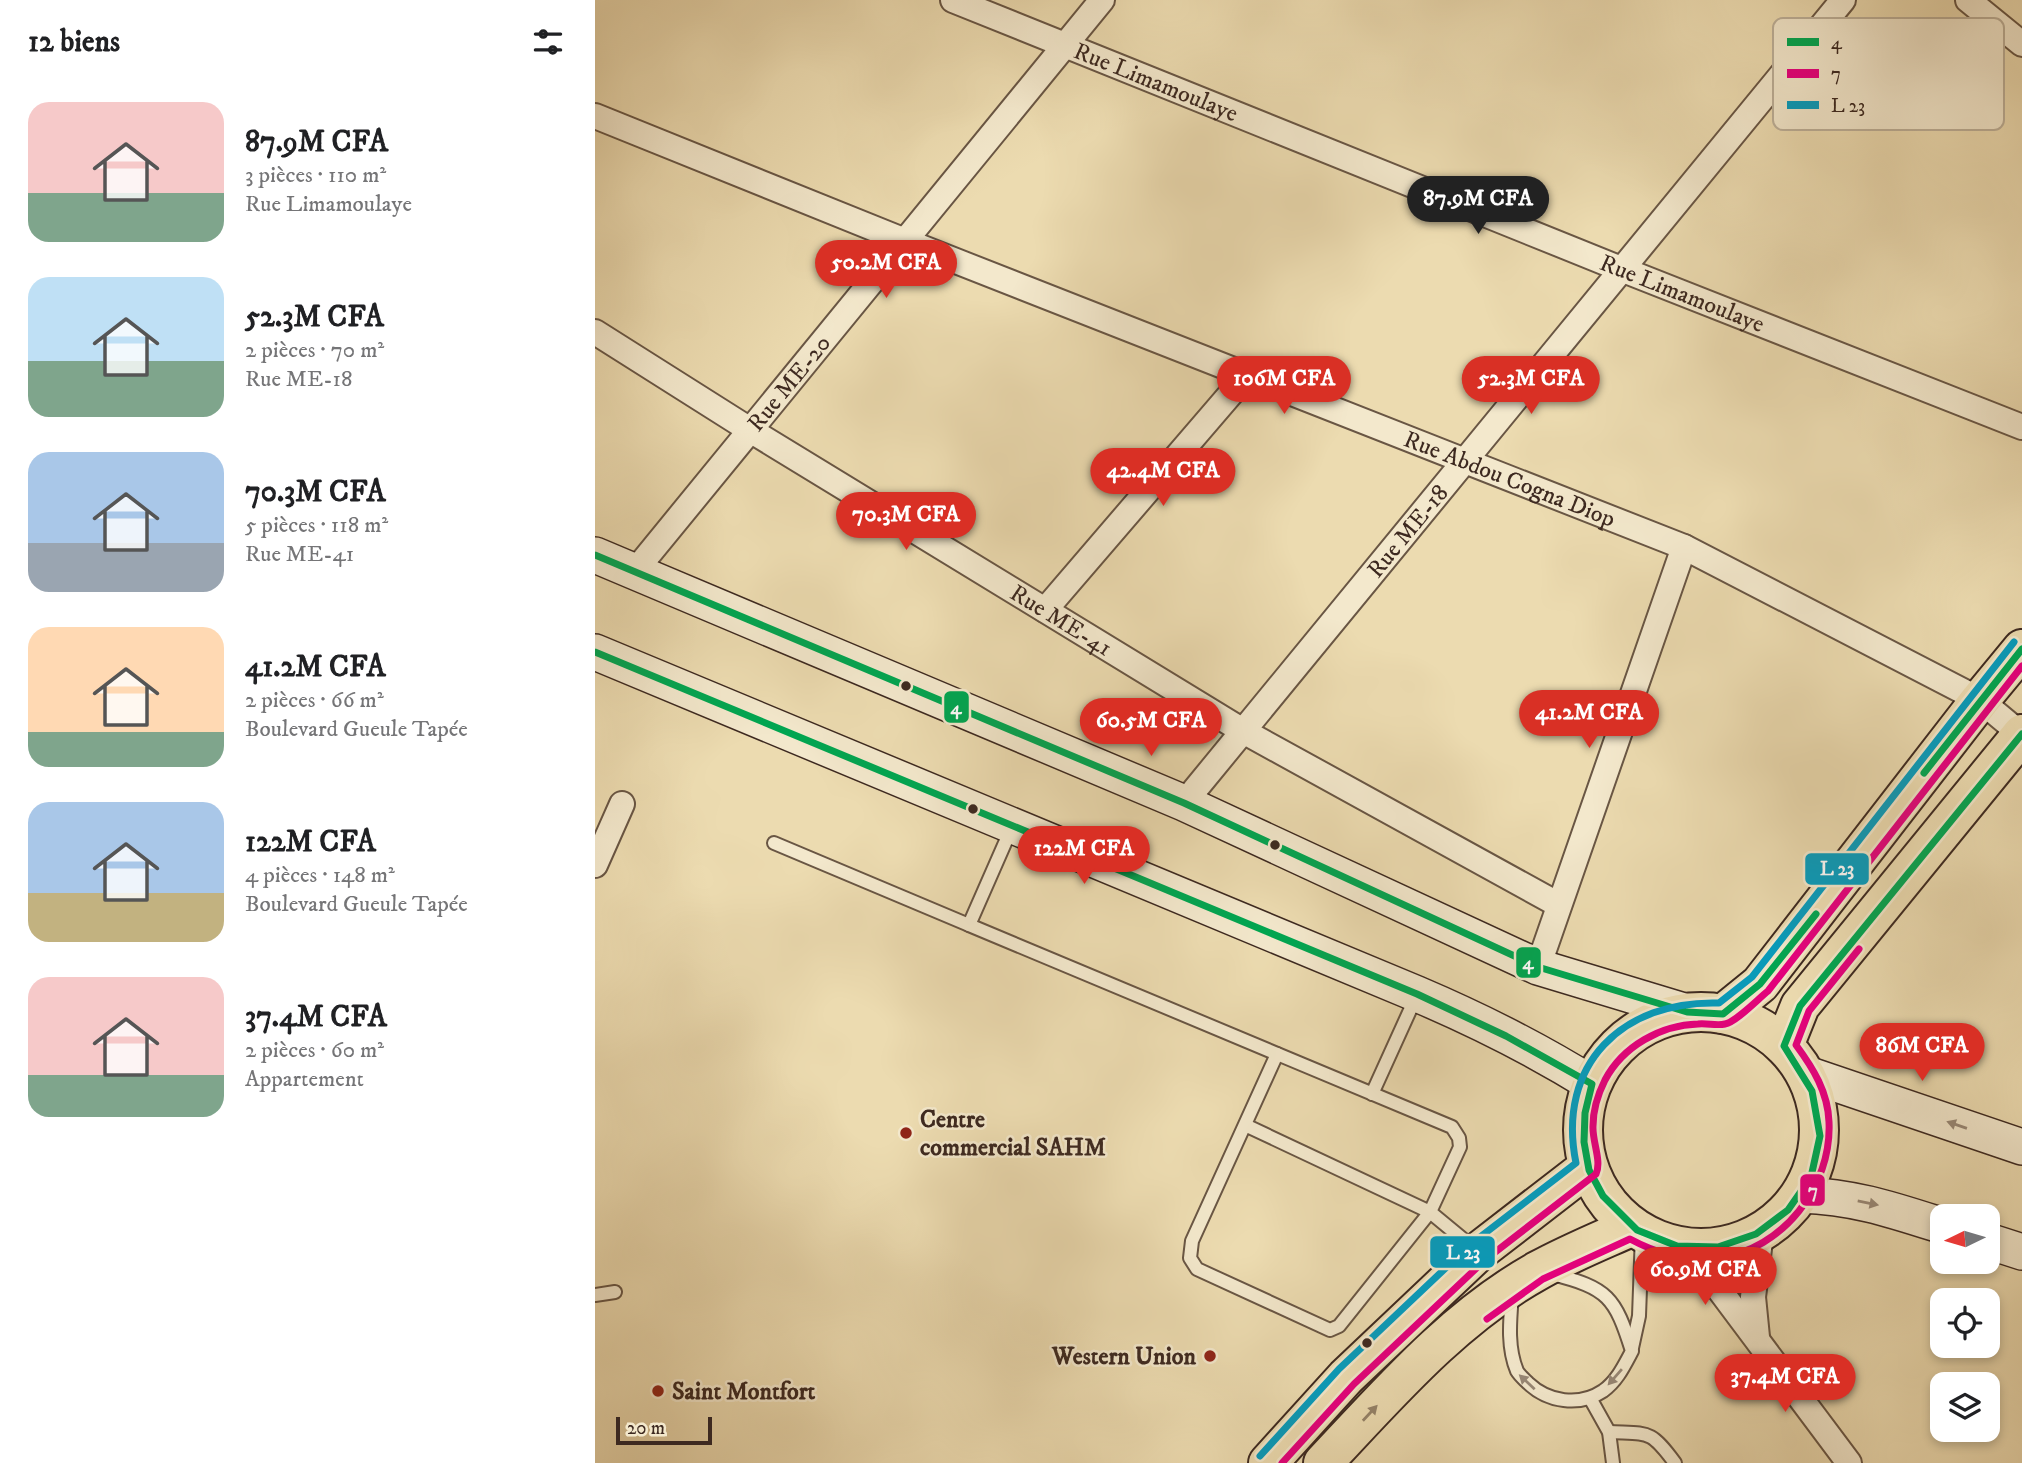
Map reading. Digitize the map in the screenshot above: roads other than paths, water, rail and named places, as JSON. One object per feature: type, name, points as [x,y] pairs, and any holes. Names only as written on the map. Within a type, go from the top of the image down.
[{"type":"main road","points":[[1705,1013],[1755,1026],[1794,1059],[1813,1093],[1819,1135],[1810,1177],[1789,1210],[1761,1233],[1726,1247],[1689,1249],[1672,1246],[1637,1231],[1613,1210],[1598,1190],[1588,1167],[1582,1125],[1592,1084],[1605,1061],[1623,1041],[1653,1022],[1705,1013],[1760,984],[2022,649]]},
{"type":"main road","points":[[1794,1059],[1800,1006],[2022,735]]},
{"type":"main road","points":[[1837,887],[1874,913]]},
{"type":"main road","points":[[1268,1463],[1346,1377],[1478,1252],[1588,1167]]},
{"type":"main road","points":[[1323,1463],[1396,1385],[1470,1318],[1525,1279],[1637,1231]]},
{"type":"street","name":"Rue Limamoulaye","points":[[953,0],[2022,427]]},
{"type":"street","name":"Rue ME-20","points":[[635,571],[1102,0]]},
{"type":"street","name":"Rue ME-18","points":[[1828,18],[1843,0]]},
{"type":"street","points":[[1968,0],[1990,18]]},
{"type":"street","points":[[2004,29],[2022,44]]},
{"type":"street","name":"Rue ME-18","points":[[1184,803],[1773,85]]},
{"type":"street","name":"Rue Abdou Cogna Diop","points":[[595,116],[1246,376],[1684,547],[1980,700],[2022,735]]},
{"type":"street","name":"Rue ME-41","points":[[595,332],[750,430],[1243,731],[1559,905]]},
{"type":"street","points":[[1045,610],[1246,376]]},
{"type":"street","points":[[1538,967],[1684,547]]},
{"type":"street","points":[[595,555],[1184,803],[1538,967],[1705,1013]]},
{"type":"street","points":[[595,652],[1417,994],[1531,1047],[1592,1084]]},
{"type":"street","points":[[595,865],[622,804]]},
{"type":"street","points":[[1794,1059],[2022,1147]]},
{"type":"street","points":[[1800,1195],[1837,1197],[1878,1205],[1930,1222]]},
{"type":"street","points":[[1757,1338],[1753,1297],[1761,1233]]},
{"type":"street","points":[[2000,1245],[2021,1253]]},
{"type":"street","points":[[1689,1249],[1849,1463]]},
{"type":"lane","points":[[969,925],[1012,827]]},
{"type":"lane","points":[[773,843],[1452,1127],[1459,1138],[1460,1147],[1430,1212],[1339,1326],[1329,1330],[1197,1269],[1190,1258],[1192,1241],[1277,1054]]},
{"type":"lane","points":[[1372,1094],[1417,994]]},
{"type":"lane","points":[[1245,1125],[1430,1212],[1478,1252]]},
{"type":"lane","points":[[1632,1351],[1622,1318],[1605,1294],[1589,1284],[1525,1279],[1511,1349],[1518,1374],[1538,1392],[1551,1398],[1569,1401],[1590,1398],[1605,1389],[1621,1372],[1632,1351],[1639,1316],[1637,1231]]},
{"type":"lane","points":[[595,1295],[615,1292]]},
{"type":"lane","points":[[1590,1398],[1609,1432],[1613,1463]]},
{"type":"lane","points":[[1609,1432],[1649,1434],[1662,1445],[1675,1463]]},
{"type":"place","name":"Centre commercial SAHM","points":[[906,1133]]},
{"type":"place","name":"Western Union","points":[[1210,1356]]},
{"type":"place","name":"Saint Montfort","points":[[658,1391]]}]
